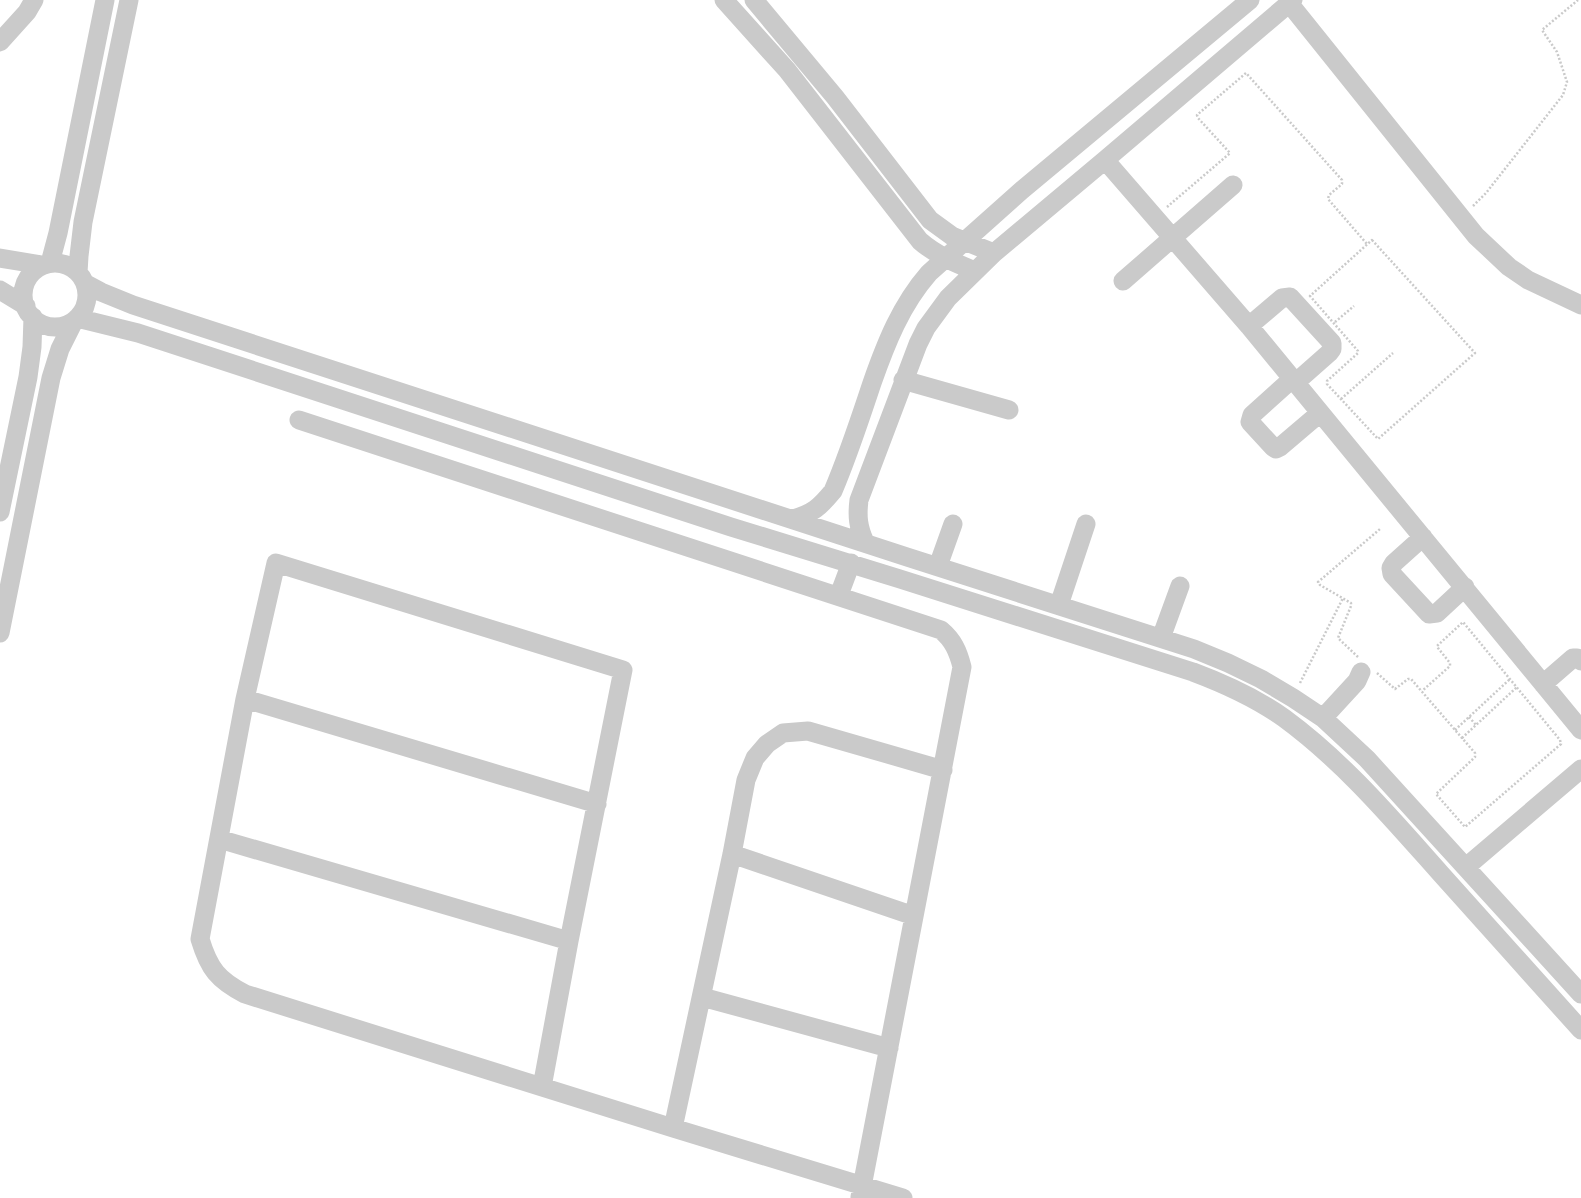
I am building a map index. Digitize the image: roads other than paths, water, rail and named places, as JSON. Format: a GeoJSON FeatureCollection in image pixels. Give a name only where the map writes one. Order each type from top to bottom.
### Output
{"type":"FeatureCollection","features":[{"type":"Feature","properties":{"kind":"street"},"geometry":{"type":"LineString","coordinates":[[0,42],[27,12],[34,0]]}},
{"type":"Feature","properties":{"kind":"street"},"geometry":{"type":"LineString","coordinates":[[0,512],[29,369],[32,347],[29,312],[24,297],[24,287],[34,270],[46,264],[58,233],[105,0]]}},
{"type":"Feature","properties":{"kind":"street"},"geometry":{"type":"LineString","coordinates":[[0,633],[51,378],[60,348],[76,319],[83,311],[86,302],[87,293],[82,278],[79,256],[84,222],[129,0]]}},
{"type":"Feature","properties":{"kind":"street"},"geometry":{"type":"LineString","coordinates":[[724,0],[787,70],[920,240],[928,248],[945,258],[975,271]]}},
{"type":"Feature","properties":{"kind":"street"},"geometry":{"type":"LineString","coordinates":[[754,0],[835,97],[930,220],[946,232],[964,241],[994,252]]}},
{"type":"Feature","properties":{"kind":"street"},"geometry":{"type":"LineString","coordinates":[[793,519],[809,514],[822,504],[833,492],[882,355],[899,316],[918,284],[945,258],[1028,185],[1250,0]]}},
{"type":"Feature","properties":{"kind":"street"},"geometry":{"type":"LineString","coordinates":[[865,542],[859,530],[857,515],[858,500],[918,344],[933,318],[948,298],[994,252],[1291,2],[1476,236],[1509,267],[1528,280],[1581,305]]}},
{"type":"Feature","properties":{"kind":"street"},"geometry":{"type":"LineString","coordinates":[[1105,160],[1249,326],[1581,730]]}},
{"type":"Feature","properties":{"kind":"street"},"geometry":{"type":"LineString","coordinates":[[1123,281],[1233,185]]}},
{"type":"Feature","properties":{"kind":"street"},"geometry":{"type":"LineString","coordinates":[[0,258],[46,264],[60,263],[70,266],[82,278],[111,297],[133,305],[865,542],[907,557],[1161,638],[1194,649],[1228,663],[1261,679],[1323,718],[1367,759],[1581,994]]}},
{"type":"Feature","properties":{"kind":"street"},"geometry":{"type":"LineString","coordinates":[[0,290],[40,322],[48,326],[66,325],[76,319],[138,333],[731,527],[850,563],[1192,672],[1224,684],[1255,700],[1284,718],[1311,739],[1351,776],[1393,820],[1581,1030]]}},
{"type":"Feature","properties":{"kind":"street"},"geometry":{"type":"LineString","coordinates":[[1249,326],[1282,298],[1290,296],[1332,343],[1332,348],[1329,353],[1252,415],[1250,422],[1276,449],[1320,413]]}},
{"type":"Feature","properties":{"kind":"street"},"geometry":{"type":"LineString","coordinates":[[903,380],[1009,410]]}},
{"type":"Feature","properties":{"kind":"street"},"geometry":{"type":"LineString","coordinates":[[299,420],[839,595],[941,630],[949,636],[955,645],[962,667],[862,1192]]}},
{"type":"Feature","properties":{"kind":"street"},"geometry":{"type":"LineString","coordinates":[[731,527],[739,502]]}},
{"type":"Feature","properties":{"kind":"street"},"geometry":{"type":"LineString","coordinates":[[938,566],[953,524]]}},
{"type":"Feature","properties":{"kind":"street"},"geometry":{"type":"LineString","coordinates":[[1059,605],[1086,524]]}},
{"type":"Feature","properties":{"kind":"street"},"geometry":{"type":"LineString","coordinates":[[1423,537],[1394,564],[1391,568],[1392,574],[1429,614],[1437,612],[1465,587]]}},
{"type":"Feature","properties":{"kind":"street"},"geometry":{"type":"LineString","coordinates":[[900,579],[907,557]]}},
{"type":"Feature","properties":{"kind":"street"},"geometry":{"type":"LineString","coordinates":[[542,1087],[569,941],[623,670],[276,563],[245,699],[200,939],[205,957],[215,973],[229,985],[245,994],[542,1087],[673,1128],[862,1192],[903,1198]]}},
{"type":"Feature","properties":{"kind":"street"},"geometry":{"type":"LineString","coordinates":[[839,595],[850,563]]}},
{"type":"Feature","properties":{"kind":"street"},"geometry":{"type":"LineString","coordinates":[[1161,638],[1180,586]]}},
{"type":"Feature","properties":{"kind":"street"},"geometry":{"type":"LineString","coordinates":[[1543,684],[1573,658],[1577,658],[1581,661]]}},
{"type":"Feature","properties":{"kind":"street"},"geometry":{"type":"LineString","coordinates":[[1323,718],[1357,681],[1366,668]]}},
{"type":"Feature","properties":{"kind":"street"},"geometry":{"type":"LineString","coordinates":[[245,699],[597,804]]}},
{"type":"Feature","properties":{"kind":"street"},"geometry":{"type":"LineString","coordinates":[[673,1128],[732,854],[746,780],[755,758],[766,744],[783,733],[808,731],[943,770]]}},
{"type":"Feature","properties":{"kind":"street"},"geometry":{"type":"LineString","coordinates":[[1466,867],[1581,769]]}},
{"type":"Feature","properties":{"kind":"street"},"geometry":{"type":"LineString","coordinates":[[1393,820],[1410,806]]}},
{"type":"Feature","properties":{"kind":"street"},"geometry":{"type":"LineString","coordinates":[[219,839],[569,941]]}},
{"type":"Feature","properties":{"kind":"street"},"geometry":{"type":"LineString","coordinates":[[732,854],[914,916]]}},
{"type":"Feature","properties":{"kind":"street"},"geometry":{"type":"LineString","coordinates":[[1515,956],[1533,941]]}},
{"type":"Feature","properties":{"kind":"street"},"geometry":{"type":"LineString","coordinates":[[702,997],[889,1048]]}}]}
